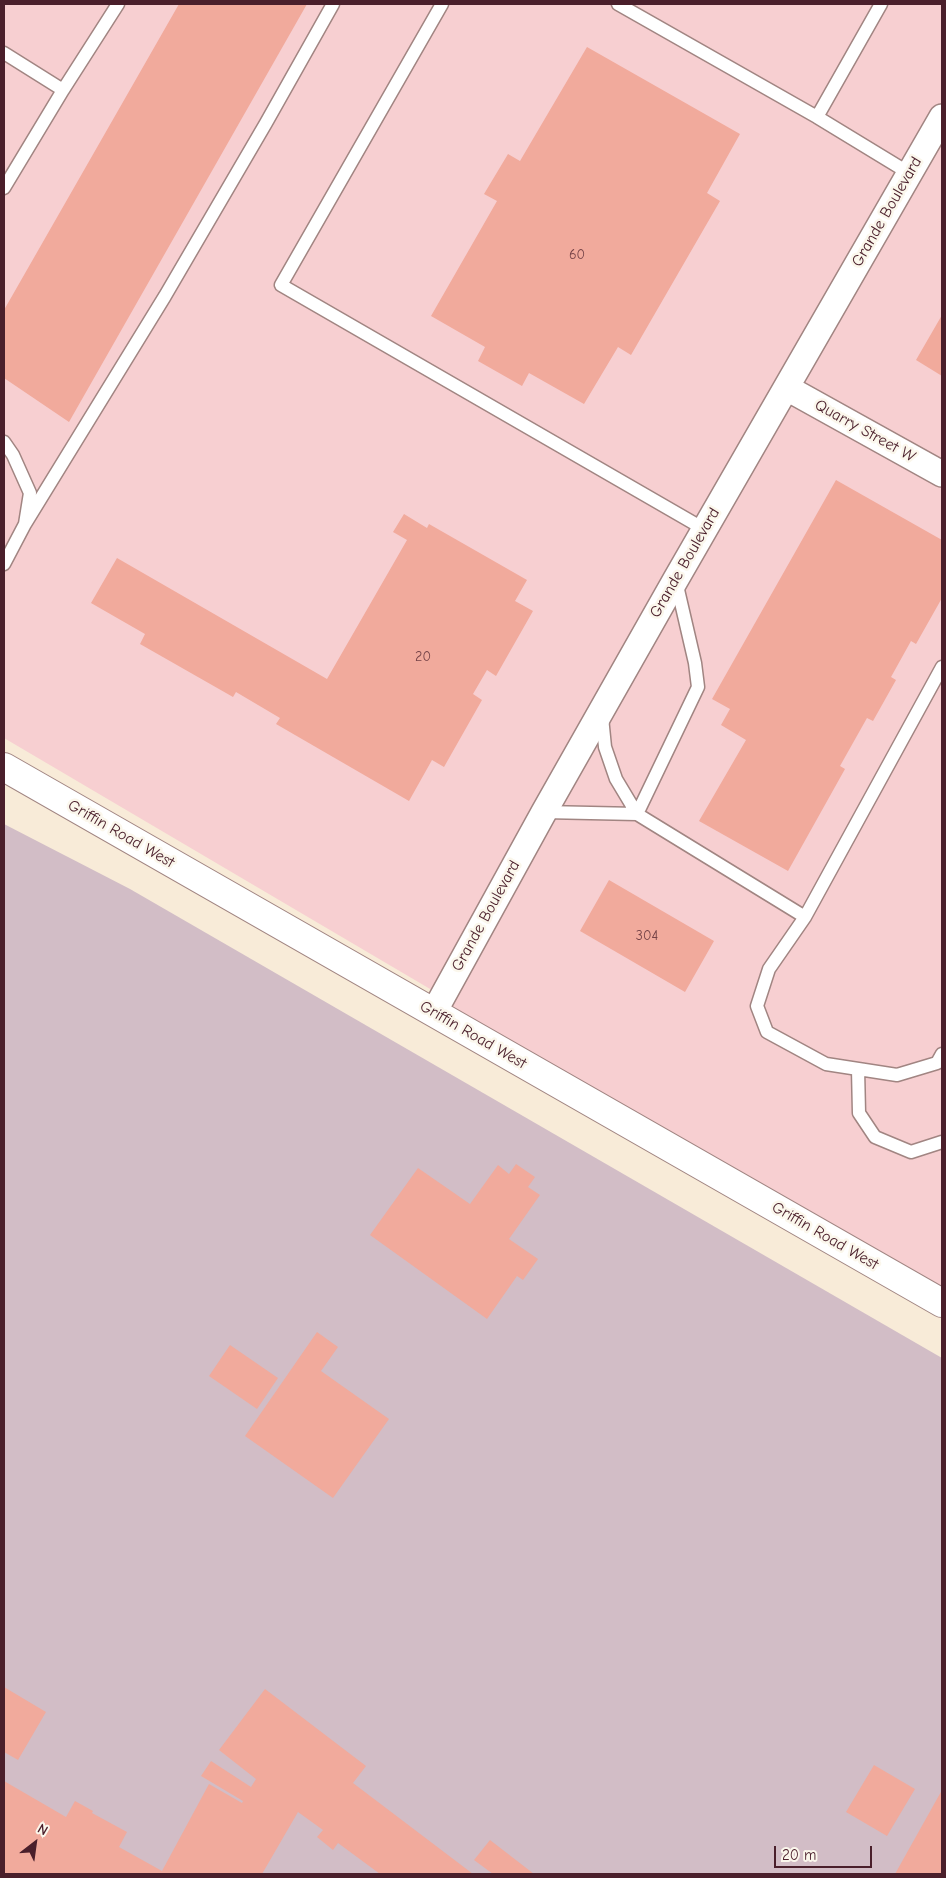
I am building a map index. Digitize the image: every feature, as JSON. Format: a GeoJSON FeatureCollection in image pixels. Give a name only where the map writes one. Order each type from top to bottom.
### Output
{"type":"FeatureCollection","features":[{"type":"Feature","properties":{"kind":"main road","name":"Griffin Road West"},"geometry":{"type":"LineString","coordinates":[[4,767],[940,1300]]}},
{"type":"Feature","properties":{"kind":"street","name":"Grande Boulevard"},"geometry":{"type":"LineString","coordinates":[[434,1012],[544,812],[704,529],[942,117]]}},
{"type":"Feature","properties":{"kind":"street","name":"Quarry Street W"},"geometry":{"type":"LineString","coordinates":[[787,388],[942,474]]}},
{"type":"Feature","properties":{"kind":"lane"},"geometry":{"type":"LineString","coordinates":[[4,188],[62,90],[118,4]]}},
{"type":"Feature","properties":{"kind":"lane"},"geometry":{"type":"LineString","coordinates":[[4,564],[25,524],[165,296],[333,4]]}},
{"type":"Feature","properties":{"kind":"lane"},"geometry":{"type":"LineString","coordinates":[[442,4],[281,285],[704,529]]}},
{"type":"Feature","properties":{"kind":"lane"},"geometry":{"type":"LineString","coordinates":[[618,4],[817,117],[910,173]]}},
{"type":"Feature","properties":{"kind":"lane"},"geometry":{"type":"LineString","coordinates":[[817,117],[881,4]]}},
{"type":"Feature","properties":{"kind":"lane"},"geometry":{"type":"LineString","coordinates":[[4,53],[62,90]]}},
{"type":"Feature","properties":{"kind":"lane"},"geometry":{"type":"LineString","coordinates":[[4,442],[13,455],[30,493],[25,524]]}},
{"type":"Feature","properties":{"kind":"lane"},"geometry":{"type":"LineString","coordinates":[[637,814],[698,687],[695,663],[676,579]]}},
{"type":"Feature","properties":{"kind":"lane"},"geometry":{"type":"LineString","coordinates":[[942,667],[805,918],[769,969],[757,1006],[767,1032],[826,1064],[897,1075],[937,1063],[942,1054]]}},
{"type":"Feature","properties":{"kind":"lane"},"geometry":{"type":"LineString","coordinates":[[601,711],[607,754],[616,779],[637,814],[805,918]]}},
{"type":"Feature","properties":{"kind":"lane"},"geometry":{"type":"LineString","coordinates":[[544,812],[637,814]]}},
{"type":"Feature","properties":{"kind":"lane"},"geometry":{"type":"LineString","coordinates":[[858,1069],[859,1113],[875,1137],[911,1152],[942,1142]]}},
{"type":"Feature","properties":{"kind":"shaded area"},"geometry":{"type":"Polygon","coordinates":[[[4,4],[942,4],[942,1303],[434,1012],[442,996],[4,738],[4,4]]]}},
{"type":"Feature","properties":{"kind":"shaded area"},"geometry":{"type":"Polygon","coordinates":[[[4,824],[130,889],[942,1358],[942,1874],[4,1874],[4,824]]]}},
{"type":"Feature","properties":{"kind":"building"},"geometry":{"type":"Polygon","coordinates":[[[179,4],[307,4],[69,422],[4,378],[4,310],[179,4]]]}},
{"type":"Feature","properties":{"kind":"building"},"geometry":{"type":"Polygon","coordinates":[[[587,47],[740,134],[707,193],[720,201],[631,355],[618,347],[584,404],[529,373],[522,386],[478,361],[485,347],[431,316],[497,201],[484,194],[508,154],[520,161],[587,47]]]}},
{"type":"Feature","properties":{"kind":"building"},"geometry":{"type":"Polygon","coordinates":[[[942,315],[942,376],[916,360],[942,315]]]}},
{"type":"Feature","properties":{"kind":"building"},"geometry":{"type":"Polygon","coordinates":[[[836,480],[942,540],[942,598],[916,644],[911,641],[891,677],[896,680],[873,721],[867,718],[840,766],[845,769],[788,871],[699,821],[746,740],[721,725],[730,709],[712,699],[836,480]]]}},
{"type":"Feature","properties":{"kind":"building"},"geometry":{"type":"Polygon","coordinates":[[[404,514],[427,528],[429,524],[527,580],[515,601],[533,611],[496,676],[487,670],[473,694],[482,700],[444,767],[432,760],[409,801],[276,724],[280,718],[236,692],[233,697],[140,644],[145,634],[91,603],[117,558],[327,679],[407,540],[393,532],[404,514]]]}},
{"type":"Feature","properties":{"kind":"building"},"geometry":{"type":"Polygon","coordinates":[[[609,880],[714,941],[685,992],[580,931],[609,880]]]}},
{"type":"Feature","properties":{"kind":"building"},"geometry":{"type":"Polygon","coordinates":[[[516,1164],[535,1177],[528,1187],[540,1195],[509,1239],[538,1259],[523,1280],[517,1276],[487,1319],[370,1235],[418,1168],[470,1204],[498,1165],[509,1174],[516,1164]]]}},
{"type":"Feature","properties":{"kind":"building"},"geometry":{"type":"Polygon","coordinates":[[[317,1332],[338,1347],[321,1371],[389,1419],[333,1498],[245,1436],[317,1332]]]}},
{"type":"Feature","properties":{"kind":"building"},"geometry":{"type":"Polygon","coordinates":[[[230,1345],[278,1378],[257,1409],[209,1376],[230,1345]]]}},
{"type":"Feature","properties":{"kind":"building"},"geometry":{"type":"Polygon","coordinates":[[[4,1687],[46,1712],[18,1760],[4,1752],[4,1687]]]}},
{"type":"Feature","properties":{"kind":"building"},"geometry":{"type":"Polygon","coordinates":[[[265,1689],[366,1766],[353,1783],[473,1874],[380,1874],[338,1843],[333,1850],[317,1837],[323,1830],[298,1812],[262,1874],[4,1874],[4,1781],[66,1817],[75,1801],[93,1811],[92,1813],[127,1832],[119,1847],[162,1871],[209,1784],[242,1803],[243,1801],[201,1776],[211,1761],[251,1787],[256,1779],[219,1750],[265,1689]]]}},
{"type":"Feature","properties":{"kind":"building"},"geometry":{"type":"Polygon","coordinates":[[[874,1765],[915,1789],[887,1836],[846,1812],[874,1765]]]}},
{"type":"Feature","properties":{"kind":"building"},"geometry":{"type":"Polygon","coordinates":[[[942,1790],[942,1874],[895,1874],[942,1790]]]}},
{"type":"Feature","properties":{"kind":"building"},"geometry":{"type":"Polygon","coordinates":[[[490,1840],[534,1874],[493,1874],[474,1860],[490,1840]]]}}]}
